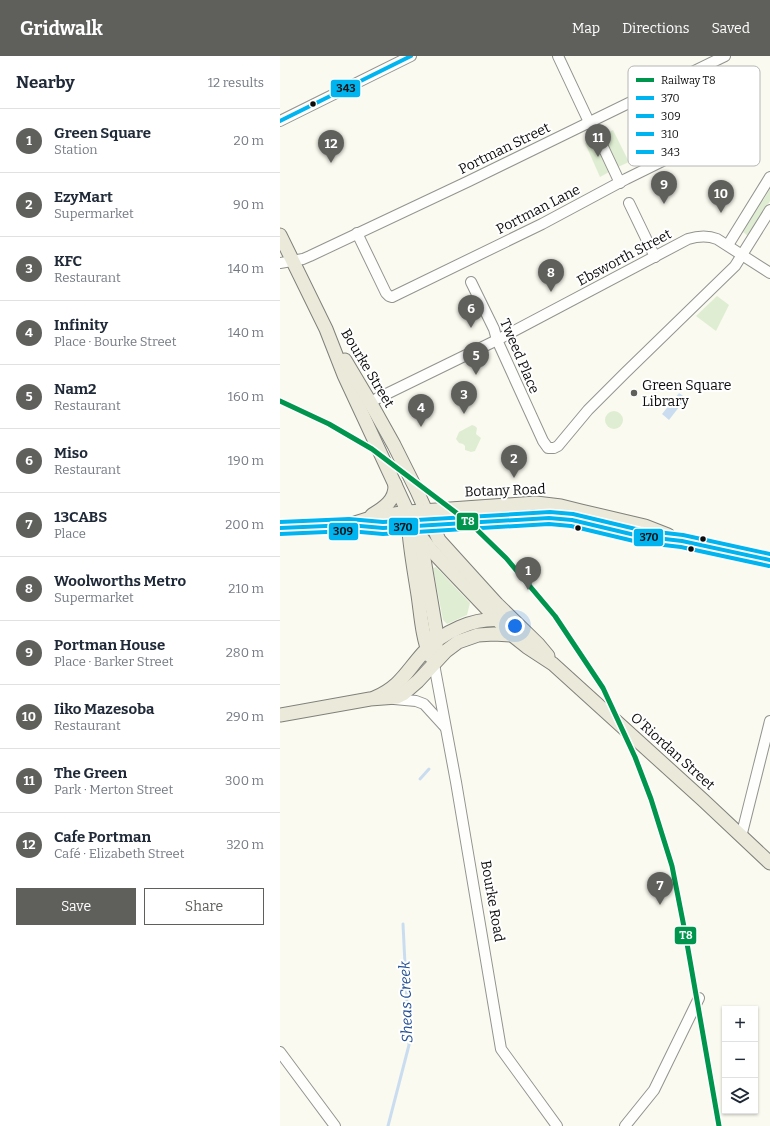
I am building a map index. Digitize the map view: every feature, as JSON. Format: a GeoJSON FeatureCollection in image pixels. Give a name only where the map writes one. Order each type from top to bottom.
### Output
{"type":"FeatureCollection","features":[{"type":"Feature","properties":{"kind":"main road","name":"Bourke Street"},"geometry":{"type":"LineString","coordinates":[[280,235],[326,329],[347,380],[408,512]]}},
{"type":"Feature","properties":{"kind":"main road","name":"Bourke Street"},"geometry":{"type":"LineString","coordinates":[[326,329],[370,402],[404,464],[425,510]]}},
{"type":"Feature","properties":{"kind":"main road"},"geometry":{"type":"LineString","coordinates":[[349,525],[386,506],[394,495],[395,484]]}},
{"type":"Feature","properties":{"kind":"main road","name":"Botany Road"},"geometry":{"type":"LineString","coordinates":[[349,525],[374,517],[425,510],[522,503],[551,504],[645,526],[682,541]]}},
{"type":"Feature","properties":{"kind":"main road","name":"O'Riordan Street"},"geometry":{"type":"LineString","coordinates":[[425,510],[420,528],[439,559],[496,620],[509,620],[527,647],[554,664],[770,863]]}},
{"type":"Feature","properties":{"kind":"main road","name":"Bourke Road"},"geometry":{"type":"LineString","coordinates":[[408,512],[420,528],[410,550],[432,645],[434,664]]}},
{"type":"Feature","properties":{"kind":"main road","name":"Botany Road"},"geometry":{"type":"LineString","coordinates":[[280,528],[349,525],[375,528],[420,528],[549,518],[572,520],[639,536],[682,541],[770,560]]}},
{"type":"Feature","properties":{"kind":"main road","name":"O'Riordan Street"},"geometry":{"type":"LineString","coordinates":[[420,528],[437,538],[515,630]]}},
{"type":"Feature","properties":{"kind":"main road"},"geometry":{"type":"LineString","coordinates":[[370,699],[382,694],[396,684],[432,645],[448,633],[476,622],[496,620]]}},
{"type":"Feature","properties":{"kind":"main road"},"geometry":{"type":"LineString","coordinates":[[280,715],[370,699],[397,697],[403,694],[420,679],[450,648],[467,638],[482,634],[515,630]]}},
{"type":"Feature","properties":{"kind":"street"},"geometry":{"type":"LineString","coordinates":[[280,121],[411,56]]}},
{"type":"Feature","properties":{"kind":"street"},"geometry":{"type":"LineString","coordinates":[[558,56],[620,183]]}},
{"type":"Feature","properties":{"kind":"street","name":"Portman Street"},"geometry":{"type":"LineString","coordinates":[[704,66],[725,56]]}},
{"type":"Feature","properties":{"kind":"street","name":"Portman Street"},"geometry":{"type":"LineString","coordinates":[[280,264],[307,258],[628,103]]}},
{"type":"Feature","properties":{"kind":"street","name":"Portman Lane"},"geometry":{"type":"LineString","coordinates":[[357,233],[386,293],[392,297],[542,224],[654,166]]}},
{"type":"Feature","properties":{"kind":"street"},"geometry":{"type":"LineString","coordinates":[[728,245],[770,177]]}},
{"type":"Feature","properties":{"kind":"street"},"geometry":{"type":"LineString","coordinates":[[629,203],[655,258]]}},
{"type":"Feature","properties":{"kind":"street"},"geometry":{"type":"LineString","coordinates":[[742,254],[770,210]]}},
{"type":"Feature","properties":{"kind":"street","name":"Ebsworth Street"},"geometry":{"type":"LineString","coordinates":[[370,402],[496,340],[655,258],[688,239],[702,236],[712,236],[770,273]]}},
{"type":"Feature","properties":{"kind":"street","name":"Tweed Place"},"geometry":{"type":"LineString","coordinates":[[471,282],[494,329],[496,340],[543,442],[548,448],[554,448],[558,446],[598,400],[734,266],[742,254]]}},
{"type":"Feature","properties":{"kind":"street","name":"Bourke Road"},"geometry":{"type":"LineString","coordinates":[[434,664],[456,782],[501,1049],[557,1126]]}},
{"type":"Feature","properties":{"kind":"street"},"geometry":{"type":"LineString","coordinates":[[389,698],[416,701],[424,704],[446,728]]}},
{"type":"Feature","properties":{"kind":"street"},"geometry":{"type":"LineString","coordinates":[[741,837],[770,721]]}},
{"type":"Feature","properties":{"kind":"street"},"geometry":{"type":"LineString","coordinates":[[625,1126],[654,1090],[699,998]]}},
{"type":"Feature","properties":{"kind":"street"},"geometry":{"type":"LineString","coordinates":[[280,1052],[335,1126]]}},
{"type":"Feature","properties":{"kind":"green space"},"geometry":{"type":"Polygon","coordinates":[[[613,130],[628,162],[618,167],[603,135],[613,130]]]}},
{"type":"Feature","properties":{"kind":"green space"},"geometry":{"type":"Polygon","coordinates":[[[595,138],[611,171],[600,177],[585,143],[595,138]]]}},
{"type":"Feature","properties":{"kind":"green space"},"geometry":{"type":"Polygon","coordinates":[[[770,189],[770,201],[748,236],[743,232],[770,189]]]}},
{"type":"Feature","properties":{"kind":"green space"},"geometry":{"type":"Polygon","coordinates":[[[717,296],[729,305],[716,331],[696,316],[717,296]]]}},
{"type":"Feature","properties":{"kind":"green space"},"geometry":{"type":"Polygon","coordinates":[[[614,411],[620,414],[623,420],[620,426],[614,429],[608,426],[605,420],[608,414],[614,411]]]}},
{"type":"Feature","properties":{"kind":"green space"},"geometry":{"type":"Polygon","coordinates":[[[472,425],[477,428],[476,434],[481,438],[475,451],[471,452],[465,450],[465,446],[459,443],[456,439],[459,432],[472,425]]]}},
{"type":"Feature","properties":{"kind":"green space"},"geometry":{"type":"Polygon","coordinates":[[[436,567],[470,603],[467,615],[447,624],[443,620],[433,568],[436,567]]]}},
{"type":"Feature","properties":{"kind":"water"},"geometry":{"type":"Polygon","coordinates":[[[679,393],[686,398],[669,420],[662,414],[679,393]]]}},
{"type":"Feature","properties":{"kind":"waterway","name":"Sheas Creek"},"geometry":{"type":"LineString","coordinates":[[420,779],[429,769]]}},
{"type":"Feature","properties":{"kind":"waterway","name":"Sheas Creek"},"geometry":{"type":"LineString","coordinates":[[388,1126],[409,1045],[403,924]]}},
{"type":"Feature","properties":{"kind":"rail line","name":"T8"},"geometry":{"type":"LineString","coordinates":[[280,401],[329,424],[372,449],[471,524],[506,558],[555,616],[603,688],[635,757],[651,799],[672,866],[719,1126]]}},
{"type":"Feature","properties":{"kind":"transit line","name":"343"},"geometry":{"type":"LineString","coordinates":[[280,121],[411,56]]}},
{"type":"Feature","properties":{"kind":"transit line","name":"310"},"geometry":{"type":"LineString","coordinates":[[280,522],[349,519],[383,522],[550,512],[573,514],[640,530],[683,535],[770,554]]}},
{"type":"Feature","properties":{"kind":"transit line","name":"370"},"geometry":{"type":"LineString","coordinates":[[280,528],[349,525],[383,528],[549,518],[572,520],[639,536],[682,541],[770,560]]}},
{"type":"Feature","properties":{"kind":"transit line","name":"309"},"geometry":{"type":"LineString","coordinates":[[280,534],[349,531],[383,534],[549,524],[571,526],[638,542],[681,547],[769,566]]}},
{"type":"Feature","properties":{"kind":"place","name":"The Green"},"geometry":{"type":"Point","coordinates":[598,157]}},
{"type":"Feature","properties":{"kind":"place","name":"Cafe Portman"},"geometry":{"type":"Point","coordinates":[331,163]}},
{"type":"Feature","properties":{"kind":"place","name":"Portman House"},"geometry":{"type":"Point","coordinates":[664,204]}},
{"type":"Feature","properties":{"kind":"place","name":"Iiko Mazesoba"},"geometry":{"type":"Point","coordinates":[721,213]}},
{"type":"Feature","properties":{"kind":"place","name":"Woolworths Metro"},"geometry":{"type":"Point","coordinates":[551,292]}},
{"type":"Feature","properties":{"kind":"place","name":"Miso"},"geometry":{"type":"Point","coordinates":[471,328]}},
{"type":"Feature","properties":{"kind":"place","name":"Nam2"},"geometry":{"type":"Point","coordinates":[476,375]}},
{"type":"Feature","properties":{"kind":"place","name":"Green Square Library"},"geometry":{"type":"Point","coordinates":[634,393]}},
{"type":"Feature","properties":{"kind":"place","name":"KFC"},"geometry":{"type":"Point","coordinates":[464,414]}},
{"type":"Feature","properties":{"kind":"place","name":"Infinity"},"geometry":{"type":"Point","coordinates":[421,427]}},
{"type":"Feature","properties":{"kind":"place","name":"EzyMart"},"geometry":{"type":"Point","coordinates":[514,478]}},
{"type":"Feature","properties":{"kind":"place","name":"Green Square"},"geometry":{"type":"Point","coordinates":[528,590]}},
{"type":"Feature","properties":{"kind":"place","name":"13CABS"},"geometry":{"type":"Point","coordinates":[660,905]}}]}
